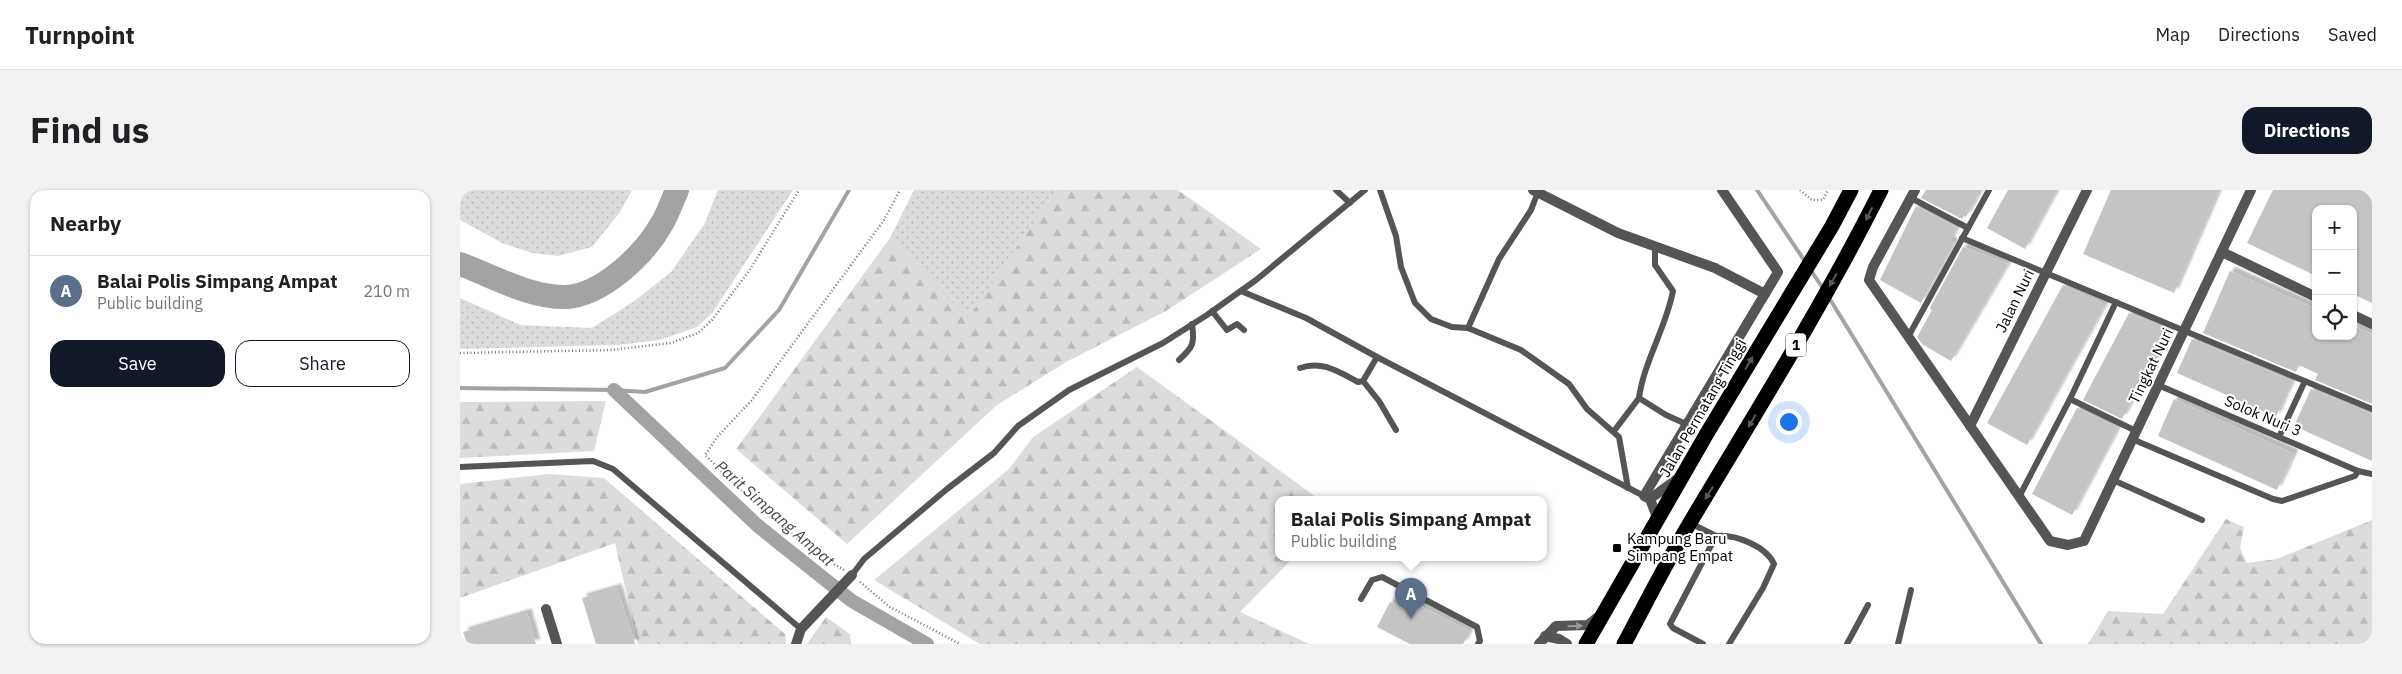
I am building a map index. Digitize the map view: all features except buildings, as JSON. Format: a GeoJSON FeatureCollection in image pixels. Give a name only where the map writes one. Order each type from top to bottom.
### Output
{"type":"FeatureCollection","features":[{"type":"Feature","properties":{"kind":"highway","name":"Jalan Permatang Tinggi"},"geometry":{"type":"LineString","coordinates":[[1586,644],[1706,435],[1832,226],[1851,190]]}},
{"type":"Feature","properties":{"kind":"highway","name":"1"},"geometry":{"type":"LineString","coordinates":[[1624,644],[1690,523],[1734,452],[1857,238],[1881,190]]}},
{"type":"Feature","properties":{"kind":"highway"},"geometry":{"type":"LineString","coordinates":[[1635,644],[1654,589]]}},
{"type":"Feature","properties":{"kind":"street"},"geometry":{"type":"LineString","coordinates":[[1647,498],[1686,424],[1778,272],[1722,190]]}},
{"type":"Feature","properties":{"kind":"street","name":"Jalan Nuri"},"geometry":{"type":"LineString","coordinates":[[1970,426],[2087,190]]}},
{"type":"Feature","properties":{"kind":"street","name":"Tingkat Nuri"},"geometry":{"type":"LineString","coordinates":[[2019,497],[2050,542],[2068,545],[2084,541],[2252,190]]}},
{"type":"Feature","properties":{"kind":"street"},"geometry":{"type":"LineString","coordinates":[[1535,191],[1618,233],[1715,268],[1764,294]]}},
{"type":"Feature","properties":{"kind":"street"},"geometry":{"type":"LineString","coordinates":[[1913,194],[1873,267],[1869,280],[2019,497]]}},
{"type":"Feature","properties":{"kind":"street"},"geometry":{"type":"LineString","coordinates":[[2222,252],[2312,295]]}},
{"type":"Feature","properties":{"kind":"street"},"geometry":{"type":"LineString","coordinates":[[2357,317],[2372,324]]}},
{"type":"Feature","properties":{"kind":"street"},"geometry":{"type":"LineString","coordinates":[[1647,498],[1684,474]]}},
{"type":"Feature","properties":{"kind":"street"},"geometry":{"type":"LineString","coordinates":[[1647,498],[1658,520]]}},
{"type":"Feature","properties":{"kind":"street"},"geometry":{"type":"LineString","coordinates":[[796,644],[801,629],[850,577]]}},
{"type":"Feature","properties":{"kind":"street"},"geometry":{"type":"LineString","coordinates":[[546,608],[557,644]]}},
{"type":"Feature","properties":{"kind":"street"},"geometry":{"type":"LineString","coordinates":[[1542,640],[1556,626],[1588,625],[1605,612]]}},
{"type":"Feature","properties":{"kind":"street"},"geometry":{"type":"LineString","coordinates":[[1542,640],[1559,639],[1567,644]]}},
{"type":"Feature","properties":{"kind":"lane"},"geometry":{"type":"LineString","coordinates":[[1336,190],[1350,203]]}},
{"type":"Feature","properties":{"kind":"lane"},"geometry":{"type":"LineString","coordinates":[[850,577],[864,559],[947,489],[994,453],[1018,426],[1069,390],[1163,343],[1242,291],[1365,190]]}},
{"type":"Feature","properties":{"kind":"lane"},"geometry":{"type":"LineString","coordinates":[[1380,190],[1394,228],[1401,267],[1415,303],[1431,318],[1452,327],[1468,328],[1521,350],[1569,384],[1587,409],[1619,437],[1628,488]]}},
{"type":"Feature","properties":{"kind":"lane"},"geometry":{"type":"LineString","coordinates":[[1908,337],[1989,190]]}},
{"type":"Feature","properties":{"kind":"lane"},"geometry":{"type":"LineString","coordinates":[[1468,328],[1500,259],[1532,210],[1535,191]]}},
{"type":"Feature","properties":{"kind":"lane"},"geometry":{"type":"LineString","coordinates":[[1913,194],[1968,228]]}},
{"type":"Feature","properties":{"kind":"lane"},"geometry":{"type":"LineString","coordinates":[[1962,238],[2372,409]]}},
{"type":"Feature","properties":{"kind":"lane"},"geometry":{"type":"LineString","coordinates":[[1614,432],[1639,398],[1642,378],[1670,307],[1673,291],[1655,265],[1655,246]]}},
{"type":"Feature","properties":{"kind":"lane"},"geometry":{"type":"LineString","coordinates":[[1242,291],[1306,318],[1377,358],[1647,498]]}},
{"type":"Feature","properties":{"kind":"lane"},"geometry":{"type":"LineString","coordinates":[[2019,497],[2070,399],[2116,302]]}},
{"type":"Feature","properties":{"kind":"lane"},"geometry":{"type":"LineString","coordinates":[[1212,311],[1226,330],[1237,324],[1244,330]]}},
{"type":"Feature","properties":{"kind":"lane"},"geometry":{"type":"LineString","coordinates":[[1179,360],[1189,350],[1194,340],[1192,324]]}},
{"type":"Feature","properties":{"kind":"lane"},"geometry":{"type":"LineString","coordinates":[[1363,381],[1377,358]]}},
{"type":"Feature","properties":{"kind":"lane"},"geometry":{"type":"LineString","coordinates":[[1300,368],[1311,364],[1331,367],[1358,382],[1363,381]]}},
{"type":"Feature","properties":{"kind":"lane"},"geometry":{"type":"LineString","coordinates":[[1363,381],[1379,401],[1396,430]]}},
{"type":"Feature","properties":{"kind":"lane"},"geometry":{"type":"LineString","coordinates":[[2279,437],[2305,381]]}},
{"type":"Feature","properties":{"kind":"lane","name":"Solok Nuri 3"},"geometry":{"type":"LineString","coordinates":[[2158,385],[2358,471],[2372,474]]}},
{"type":"Feature","properties":{"kind":"lane"},"geometry":{"type":"LineString","coordinates":[[1639,398],[1666,415],[1686,424]]}},
{"type":"Feature","properties":{"kind":"lane"},"geometry":{"type":"LineString","coordinates":[[2070,399],[2134,435],[2273,499],[2282,501],[2355,476],[2358,471]]}},
{"type":"Feature","properties":{"kind":"lane"},"geometry":{"type":"LineString","coordinates":[[460,467],[593,461],[613,469],[801,629]]}},
{"type":"Feature","properties":{"kind":"lane"},"geometry":{"type":"LineString","coordinates":[[2113,480],[2202,520]]}},
{"type":"Feature","properties":{"kind":"lane"},"geometry":{"type":"LineString","coordinates":[[1690,523],[1716,536],[1728,535],[1752,544],[1770,555],[1774,564],[1763,588],[1728,644]]}},
{"type":"Feature","properties":{"kind":"lane"},"geometry":{"type":"LineString","coordinates":[[1703,644],[1673,628],[1670,624],[1716,536]]}},
{"type":"Feature","properties":{"kind":"lane"},"geometry":{"type":"LineString","coordinates":[[1362,599],[1372,580],[1382,576],[1477,628],[1480,641],[1478,644]]}},
{"type":"Feature","properties":{"kind":"lane"},"geometry":{"type":"LineString","coordinates":[[1898,644],[1911,590]]}},
{"type":"Feature","properties":{"kind":"lane"},"geometry":{"type":"LineString","coordinates":[[1847,644],[1868,605]]}},
{"type":"Feature","properties":{"kind":"path"},"geometry":{"type":"LineString","coordinates":[[460,353],[611,350],[671,343],[698,333],[712,320],[749,271],[799,190]]}},
{"type":"Feature","properties":{"kind":"path"},"geometry":{"type":"LineString","coordinates":[[900,190],[884,220],[751,401],[718,436],[706,455],[745,495],[786,531],[890,607],[960,644]]}},
{"type":"Feature","properties":{"kind":"path"},"geometry":{"type":"LineString","coordinates":[[1800,190],[1812,200],[1823,200],[1828,190]]}},
{"type":"Feature","properties":{"kind":"green space"},"geometry":{"type":"Polygon","coordinates":[[[460,190],[632,190],[620,212],[592,247],[558,256],[533,253],[504,244],[460,220],[460,190]]]}},
{"type":"Feature","properties":{"kind":"green space"},"geometry":{"type":"Polygon","coordinates":[[[718,190],[793,190],[713,312],[697,327],[660,340],[618,345],[460,349],[460,298],[521,325],[592,328],[633,302],[671,272],[705,223],[718,190]]]}},
{"type":"Feature","properties":{"kind":"green space"},"geometry":{"type":"Polygon","coordinates":[[[914,190],[1056,190],[968,319],[890,238],[914,190]]]}},
{"type":"Feature","properties":{"kind":"green space"},"geometry":{"type":"Polygon","coordinates":[[[1056,190],[1178,190],[1261,249],[1166,311],[1066,362],[997,405],[847,544],[736,449],[890,238],[968,318],[1056,190]]]}},
{"type":"Feature","properties":{"kind":"green space"},"geometry":{"type":"Polygon","coordinates":[[[1137,367],[1315,496],[1275,496],[1275,561],[1290,561],[1240,612],[1309,644],[980,644],[874,580],[1009,469],[1033,437],[1137,367]]]}},
{"type":"Feature","properties":{"kind":"green space"},"geometry":{"type":"Polygon","coordinates":[[[606,401],[594,451],[460,458],[460,402],[606,401]]]}},
{"type":"Feature","properties":{"kind":"green space"},"geometry":{"type":"Polygon","coordinates":[[[549,474],[604,478],[785,634],[786,644],[638,644],[615,543],[460,598],[460,484],[549,474]]]}},
{"type":"Feature","properties":{"kind":"green space"},"geometry":{"type":"Polygon","coordinates":[[[2226,519],[2244,527],[2240,548],[2247,563],[2277,559],[2372,520],[2372,644],[2088,644],[2108,611],[2163,614],[2226,519]]]}},
{"type":"Feature","properties":{"kind":"green space"},"geometry":{"type":"Polygon","coordinates":[[[826,617],[850,634],[851,644],[807,644],[826,617]]]}},
{"type":"Feature","properties":{"kind":"waterway"},"geometry":{"type":"LineString","coordinates":[[460,264],[539,294],[566,297],[580,295],[594,289],[621,272],[644,249],[654,237],[663,221],[677,190]]}},
{"type":"Feature","properties":{"kind":"waterway"},"geometry":{"type":"LineString","coordinates":[[460,388],[645,392],[725,368],[779,310],[849,190]]}},
{"type":"Feature","properties":{"kind":"waterway"},"geometry":{"type":"LineString","coordinates":[[1757,190],[1806,263]]}},
{"type":"Feature","properties":{"kind":"waterway"},"geometry":{"type":"LineString","coordinates":[[1810,269],[1824,290]]}},
{"type":"Feature","properties":{"kind":"waterway"},"geometry":{"type":"LineString","coordinates":[[1828,296],[2041,644]]}},
{"type":"Feature","properties":{"kind":"waterway","name":"Parit Simpang Ampat"},"geometry":{"type":"LineString","coordinates":[[614,390],[758,526],[852,601],[927,644]]}},
{"type":"Feature","properties":{"kind":"place","name":"Kampung Baru Simpang Empat"},"geometry":{"type":"Point","coordinates":[1617,548]}},
{"type":"Feature","properties":{"kind":"place","name":"Balai Polis Simpang Ampat"},"geometry":{"type":"Point","coordinates":[1411,619]}}]}
